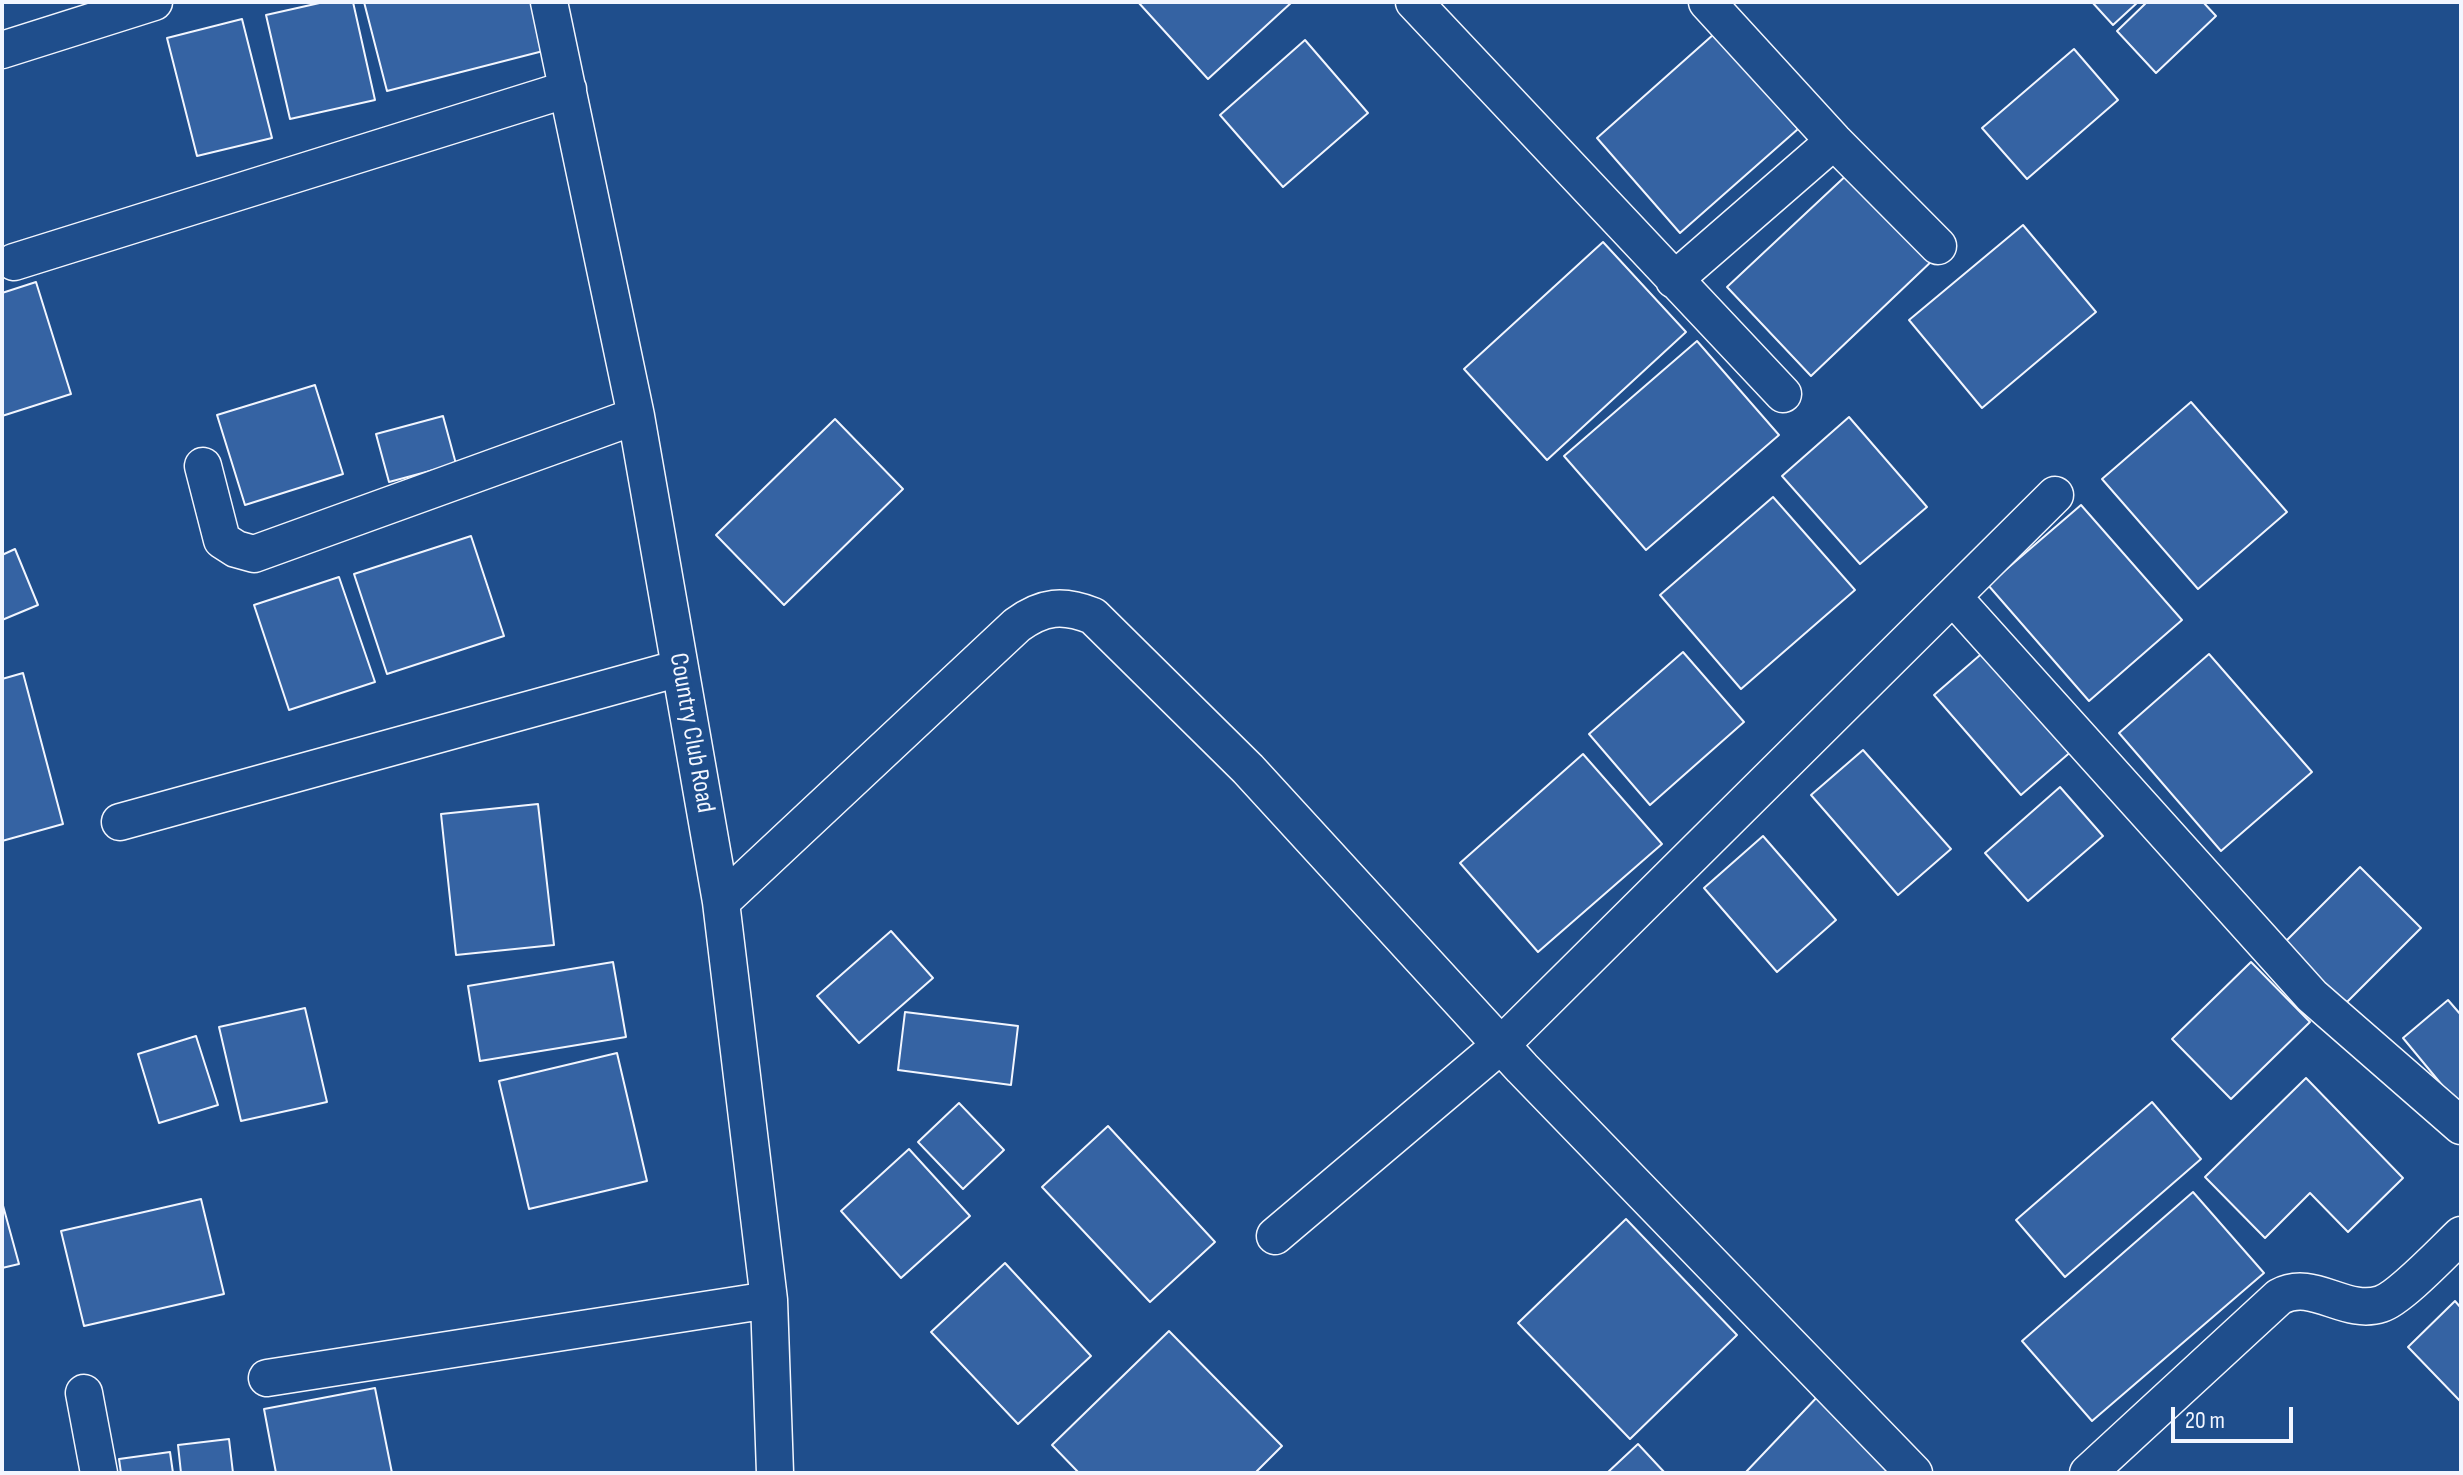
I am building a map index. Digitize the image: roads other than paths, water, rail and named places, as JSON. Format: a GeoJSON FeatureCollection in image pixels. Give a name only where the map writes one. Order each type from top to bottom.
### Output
{"type":"FeatureCollection","features":[{"type":"Feature","properties":{"kind":"street"},"geometry":{"type":"LineString","coordinates":[[2,50],[154,2]]}},
{"type":"Feature","properties":{"kind":"street","name":"Country Club Road"},"geometry":{"type":"LineString","coordinates":[[549,2],[636,416],[721,902],[769,1300],[775,1473]]}},
{"type":"Feature","properties":{"kind":"street"},"geometry":{"type":"LineString","coordinates":[[1414,2],[1783,394]]}},
{"type":"Feature","properties":{"kind":"street"},"geometry":{"type":"LineString","coordinates":[[1707,2],[1834,141],[1938,246]]}},
{"type":"Feature","properties":{"kind":"street"},"geometry":{"type":"LineString","coordinates":[[14,262],[568,89]]}},
{"type":"Feature","properties":{"kind":"street"},"geometry":{"type":"LineString","coordinates":[[1674,280],[1834,141]]}},
{"type":"Feature","properties":{"kind":"street"},"geometry":{"type":"LineString","coordinates":[[203,466],[222,540],[254,554],[636,416]]}},
{"type":"Feature","properties":{"kind":"street"},"geometry":{"type":"LineString","coordinates":[[1275,1236],[1502,1044],[2055,495]]}},
{"type":"Feature","properties":{"kind":"street"},"geometry":{"type":"LineString","coordinates":[[1954,598],[2312,996],[2461,1126]]}},
{"type":"Feature","properties":{"kind":"street"},"geometry":{"type":"LineString","coordinates":[[721,902],[1017,625],[1034,613],[1053,607],[1073,608],[1093,616],[1248,769],[1502,1044],[1914,1473]]}},
{"type":"Feature","properties":{"kind":"street"},"geometry":{"type":"LineString","coordinates":[[120,822],[680,668]]}},
{"type":"Feature","properties":{"kind":"street"},"geometry":{"type":"LineString","coordinates":[[2088,1473],[2279,1297],[2301,1289],[2358,1307],[2380,1305],[2461,1235]]}},
{"type":"Feature","properties":{"kind":"street"},"geometry":{"type":"LineString","coordinates":[[267,1378],[769,1300]]}},
{"type":"Feature","properties":{"kind":"street"},"geometry":{"type":"LineString","coordinates":[[84,1393],[99,1473]]}}]}
